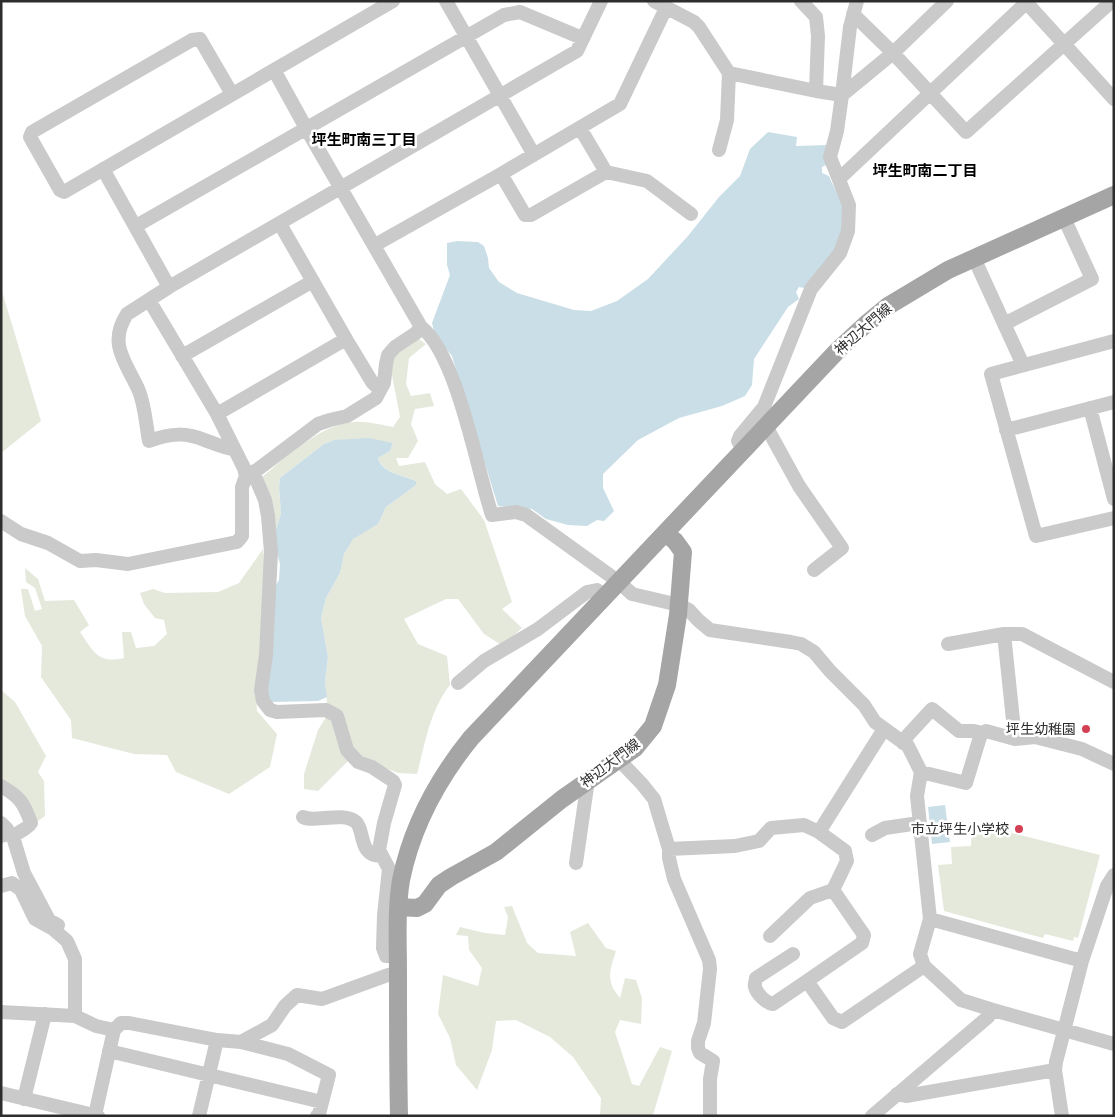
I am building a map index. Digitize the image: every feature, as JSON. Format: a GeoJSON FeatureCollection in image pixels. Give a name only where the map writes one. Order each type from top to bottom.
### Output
{"type":"FeatureCollection","features":[{"type":"Feature","properties":{"kind":"main road","name":"神辺大門線"},"geometry":{"type":"LineString","coordinates":[[399,1116],[397,925],[401,882],[415,830],[435,787],[454,759],[471,738],[839,349],[888,306],[948,270],[1114,195]]}},
{"type":"Feature","properties":{"kind":"main road","name":"神辺大門線"},"geometry":{"type":"LineString","coordinates":[[399,907],[417,908],[424,904],[439,885],[496,852],[588,780],[640,743],[652,726],[668,685],[679,605],[683,552],[676,541],[665,533]]}},
{"type":"Feature","properties":{"kind":"street"},"geometry":{"type":"LineString","coordinates":[[232,94],[200,39],[192,40],[32,132],[30,137],[60,190],[64,192],[393,1]]}},
{"type":"Feature","properties":{"kind":"street"},"geometry":{"type":"LineString","coordinates":[[446,1],[534,154]]}},
{"type":"Feature","properties":{"kind":"street"},"geometry":{"type":"LineString","coordinates":[[233,449],[223,448],[189,434],[163,436],[150,441],[140,392],[126,367],[118,338],[127,314],[169,287],[280,224],[340,187],[577,51],[601,1]]}},
{"type":"Feature","properties":{"kind":"street"},"geometry":{"type":"LineString","coordinates":[[654,1],[699,26],[729,73],[727,120],[719,150]]}},
{"type":"Feature","properties":{"kind":"street"},"geometry":{"type":"LineString","coordinates":[[801,1],[816,17],[818,36],[816,92]]}},
{"type":"Feature","properties":{"kind":"street"},"geometry":{"type":"LineString","coordinates":[[729,73],[816,92],[842,95],[894,53],[947,1]]}},
{"type":"Feature","properties":{"kind":"street"},"geometry":{"type":"LineString","coordinates":[[839,179],[1026,2],[1111,89]]}},
{"type":"Feature","properties":{"kind":"street"},"geometry":{"type":"LineString","coordinates":[[857,5],[857,17],[894,53],[966,132],[1065,44],[1108,2]]}},
{"type":"Feature","properties":{"kind":"street"},"geometry":{"type":"LineString","coordinates":[[744,449],[738,442],[740,436],[764,406],[811,289],[840,253],[848,231],[850,205],[830,157],[837,131],[857,5]]}},
{"type":"Feature","properties":{"kind":"street"},"geometry":{"type":"LineString","coordinates":[[375,245],[502,174],[620,104],[666,8]]}},
{"type":"Feature","properties":{"kind":"street"},"geometry":{"type":"LineString","coordinates":[[136,226],[504,15],[520,12],[582,38]]}},
{"type":"Feature","properties":{"kind":"street"},"geometry":{"type":"LineString","coordinates":[[274,70],[421,327],[435,341],[458,396],[492,515],[516,512],[526,515],[619,582],[632,594],[679,605],[689,610],[710,630],[801,644],[814,652],[864,705],[875,722],[908,746],[921,772],[917,796],[930,919],[920,954],[924,966],[961,1000],[1114,1044]]}},
{"type":"Feature","properties":{"kind":"street"},"geometry":{"type":"LineString","coordinates":[[580,128],[606,172]]}},
{"type":"Feature","properties":{"kind":"street"},"geometry":{"type":"LineString","coordinates":[[103,169],[169,287]]}},
{"type":"Feature","properties":{"kind":"street"},"geometry":{"type":"LineString","coordinates":[[502,174],[526,215],[531,216],[606,172],[646,181],[691,214]]}},
{"type":"Feature","properties":{"kind":"street"},"geometry":{"type":"LineString","coordinates":[[1004,324],[1092,280],[1064,218]]}},
{"type":"Feature","properties":{"kind":"street"},"geometry":{"type":"LineString","coordinates":[[280,224],[372,382],[380,390]]}},
{"type":"Feature","properties":{"kind":"street"},"geometry":{"type":"LineString","coordinates":[[974,258],[1023,366]]}},
{"type":"Feature","properties":{"kind":"street"},"geometry":{"type":"LineString","coordinates":[[182,356],[313,281]]}},
{"type":"Feature","properties":{"kind":"street"},"geometry":{"type":"LineString","coordinates":[[148,300],[217,414],[246,476],[256,479],[265,500],[271,552],[266,655],[261,690],[264,701],[270,710],[277,712],[326,710],[337,716],[347,750],[358,762],[372,767],[394,781],[395,785],[384,823],[379,850],[389,869],[383,948],[386,956],[398,964],[388,975],[322,998],[297,995],[272,1025],[241,1042]]}},
{"type":"Feature","properties":{"kind":"street"},"geometry":{"type":"LineString","coordinates":[[1,521],[21,534],[48,543],[80,561],[96,560],[128,564],[236,542],[242,536],[242,487],[246,476],[257,470],[318,424],[346,416],[376,398],[384,383],[388,355],[395,347],[416,333],[421,327]]}},
{"type":"Feature","properties":{"kind":"street"},"geometry":{"type":"LineString","coordinates":[[217,414],[346,338]]}},
{"type":"Feature","properties":{"kind":"street"},"geometry":{"type":"LineString","coordinates":[[1114,341],[991,374],[1036,536],[1114,518]]}},
{"type":"Feature","properties":{"kind":"street"},"geometry":{"type":"LineString","coordinates":[[1006,430],[1114,402]]}},
{"type":"Feature","properties":{"kind":"street"},"geometry":{"type":"LineString","coordinates":[[1090,408],[1109,464],[1114,499]]}},
{"type":"Feature","properties":{"kind":"street"},"geometry":{"type":"LineString","coordinates":[[766,426],[800,486],[842,548],[814,570]]}},
{"type":"Feature","properties":{"kind":"street"},"geometry":{"type":"LineString","coordinates":[[458,683],[484,661],[538,629],[587,592],[597,590],[604,597]]}},
{"type":"Feature","properties":{"kind":"street"},"geometry":{"type":"LineString","coordinates":[[1004,634],[1015,739]]}},
{"type":"Feature","properties":{"kind":"street"},"geometry":{"type":"LineString","coordinates":[[948,644],[1004,634],[1022,634],[1114,681]]}},
{"type":"Feature","properties":{"kind":"street"},"geometry":{"type":"LineString","coordinates":[[903,743],[932,709],[960,731],[982,733],[986,731],[1015,739],[1035,737],[1082,748],[1114,764]]}},
{"type":"Feature","properties":{"kind":"street"},"geometry":{"type":"LineString","coordinates":[[818,832],[884,729]]}},
{"type":"Feature","properties":{"kind":"street"},"geometry":{"type":"LineString","coordinates":[[921,772],[966,783],[982,733]]}},
{"type":"Feature","properties":{"kind":"street"},"geometry":{"type":"LineString","coordinates":[[618,759],[654,799],[670,849],[669,858],[674,879],[708,960],[710,969],[705,1015],[698,1048],[700,1053],[713,1061],[710,1079],[710,1116]]}},
{"type":"Feature","properties":{"kind":"street"},"geometry":{"type":"LineString","coordinates":[[576,863],[588,780]]}},
{"type":"Feature","properties":{"kind":"street"},"geometry":{"type":"LineString","coordinates":[[1,786],[10,790],[24,804],[31,823],[26,830],[17,833],[5,833],[49,920],[63,927],[71,938],[67,941]]}},
{"type":"Feature","properties":{"kind":"street"},"geometry":{"type":"LineString","coordinates":[[303,817],[307,819],[336,817],[354,821],[358,824],[362,841],[368,850],[373,855],[382,856]]}},
{"type":"Feature","properties":{"kind":"street"},"geometry":{"type":"LineString","coordinates":[[872,835],[885,828],[919,823]]}},
{"type":"Feature","properties":{"kind":"street"},"geometry":{"type":"LineString","coordinates":[[670,849],[735,846],[758,842],[771,828],[804,825],[818,832],[845,851],[847,861],[833,890],[810,898],[770,936]]}},
{"type":"Feature","properties":{"kind":"street"},"geometry":{"type":"LineString","coordinates":[[1062,1116],[1055,1070],[1082,961],[1107,886],[1114,874]]}},
{"type":"Feature","properties":{"kind":"street"},"geometry":{"type":"LineString","coordinates":[[1,886],[12,884],[21,890],[35,919],[53,929],[67,941],[75,959],[75,1016]]}},
{"type":"Feature","properties":{"kind":"street"},"geometry":{"type":"LineString","coordinates":[[793,954],[756,978],[755,987],[762,998],[768,1003],[773,1004],[862,943],[864,935],[833,890]]}},
{"type":"Feature","properties":{"kind":"street"},"geometry":{"type":"LineString","coordinates":[[930,919],[1082,961]]}},
{"type":"Feature","properties":{"kind":"street"},"geometry":{"type":"LineString","coordinates":[[807,981],[833,1018],[842,1022],[924,966]]}},
{"type":"Feature","properties":{"kind":"street"},"geometry":{"type":"LineString","coordinates":[[872,1116],[988,1017],[993,1010]]}},
{"type":"Feature","properties":{"kind":"street"},"geometry":{"type":"LineString","coordinates":[[1,1012],[75,1016],[96,1026],[114,1030]]}},
{"type":"Feature","properties":{"kind":"street"},"geometry":{"type":"LineString","coordinates":[[24,1099],[45,1014]]}},
{"type":"Feature","properties":{"kind":"street"},"geometry":{"type":"LineString","coordinates":[[1,1093],[96,1115],[114,1030],[121,1022],[217,1040],[241,1042],[288,1054],[329,1075],[319,1114],[316,1116]]}},
{"type":"Feature","properties":{"kind":"street"},"geometry":{"type":"LineString","coordinates":[[199,1116],[217,1040]]}},
{"type":"Feature","properties":{"kind":"street"},"geometry":{"type":"LineString","coordinates":[[109,1051],[322,1102]]}},
{"type":"Feature","properties":{"kind":"street"},"geometry":{"type":"LineString","coordinates":[[897,1094],[906,1096],[1055,1070]]}},
{"type":"Feature","properties":{"kind":"shaded area"},"geometry":{"type":"Polygon","coordinates":[[[1,288],[41,421],[1,453],[1,288]]]}},
{"type":"Feature","properties":{"kind":"shaded area"},"geometry":{"type":"Polygon","coordinates":[[[416,337],[426,344],[409,358],[406,384],[411,396],[430,393],[434,406],[415,409],[411,424],[418,441],[408,458],[396,458],[399,466],[425,462],[435,484],[447,494],[461,489],[484,520],[512,602],[502,609],[522,628],[503,646],[484,634],[458,599],[446,599],[404,619],[418,644],[447,656],[450,685],[433,716],[417,774],[398,773],[380,766],[348,761],[318,791],[304,789],[304,774],[318,730],[328,714],[325,682],[328,657],[321,618],[326,598],[340,573],[344,554],[353,538],[378,524],[386,507],[416,485],[416,481],[394,473],[380,463],[378,458],[390,451],[393,443],[334,440],[324,444],[280,478],[281,513],[275,533],[261,478],[304,443],[329,429],[354,422],[393,427],[400,417],[390,365],[393,354],[416,337]]]}},
{"type":"Feature","properties":{"kind":"shaded area"},"geometry":{"type":"Polygon","coordinates":[[[263,549],[265,566],[263,644],[255,684],[257,711],[277,734],[270,767],[229,794],[176,772],[167,755],[134,754],[72,738],[71,720],[41,677],[42,646],[25,616],[21,589],[28,589],[35,611],[42,609],[35,588],[26,582],[25,568],[38,579],[45,601],[74,600],[89,625],[80,632],[93,651],[102,658],[115,659],[124,658],[122,632],[131,632],[136,648],[154,646],[167,634],[164,620],[155,618],[144,604],[140,593],[153,589],[165,593],[218,592],[239,583],[263,549]]]}},
{"type":"Feature","properties":{"kind":"shaded area"},"geometry":{"type":"Polygon","coordinates":[[[1,690],[15,702],[46,756],[38,772],[44,781],[45,816],[35,823],[1,778],[1,690]]]}},
{"type":"Feature","properties":{"kind":"shaded area"},"geometry":{"type":"Polygon","coordinates":[[[972,823],[1100,855],[1078,938],[1074,937],[1073,941],[1045,934],[1043,938],[944,911],[938,865],[952,864],[951,847],[971,846],[972,823]]]}},
{"type":"Feature","properties":{"kind":"shaded area"},"geometry":{"type":"Polygon","coordinates":[[[512,906],[527,943],[538,953],[576,956],[570,932],[588,923],[606,948],[616,951],[610,975],[612,986],[620,998],[625,978],[636,980],[642,998],[641,1024],[620,1020],[615,1032],[632,1084],[639,1086],[660,1047],[672,1051],[653,1115],[600,1116],[601,1098],[573,1057],[550,1037],[516,1020],[496,1021],[492,1050],[477,1090],[456,1065],[450,1038],[438,1014],[443,975],[478,986],[482,968],[469,950],[468,936],[456,935],[460,927],[485,933],[505,935],[508,917],[504,907],[512,906]]]}},
{"type":"Feature","properties":{"kind":"water"},"geometry":{"type":"Polygon","coordinates":[[[768,132],[797,137],[796,146],[828,145],[826,165],[822,167],[822,173],[829,176],[844,207],[846,218],[835,251],[804,288],[799,287],[796,292],[799,299],[788,307],[754,359],[752,385],[745,396],[722,406],[679,418],[638,440],[603,474],[603,488],[614,511],[604,521],[597,520],[587,526],[568,525],[546,519],[532,509],[498,506],[452,356],[435,335],[432,323],[450,275],[447,265],[447,243],[457,241],[478,242],[484,246],[489,268],[499,282],[517,293],[574,310],[591,311],[617,301],[648,279],[688,236],[719,197],[740,176],[750,149],[768,132]]]}},
{"type":"Feature","properties":{"kind":"water"},"geometry":{"type":"Polygon","coordinates":[[[369,438],[393,443],[390,451],[378,458],[380,463],[388,470],[416,481],[416,485],[386,507],[378,524],[353,539],[344,554],[340,573],[326,598],[321,618],[328,657],[325,682],[327,697],[318,701],[273,702],[263,697],[270,595],[279,580],[280,564],[274,542],[281,513],[280,478],[324,444],[334,440],[369,438]]]}},
{"type":"Feature","properties":{"kind":"water"},"geometry":{"type":"Polygon","coordinates":[[[945,805],[950,842],[932,844],[928,807],[945,805]]]}},
{"type":"Feature","properties":{"kind":"place","name":"坪生幼稚園"},"geometry":{"type":"Point","coordinates":[1086,729]}},
{"type":"Feature","properties":{"kind":"place","name":"市立坪生小学校"},"geometry":{"type":"Point","coordinates":[1019,829]}},
{"type":"Feature","properties":{"kind":"district","name":"坪生町南三丁目"},"geometry":{"type":"Point","coordinates":[364,140]}},
{"type":"Feature","properties":{"kind":"district","name":"坪生町南二丁目"},"geometry":{"type":"Point","coordinates":[925,171]}}]}
